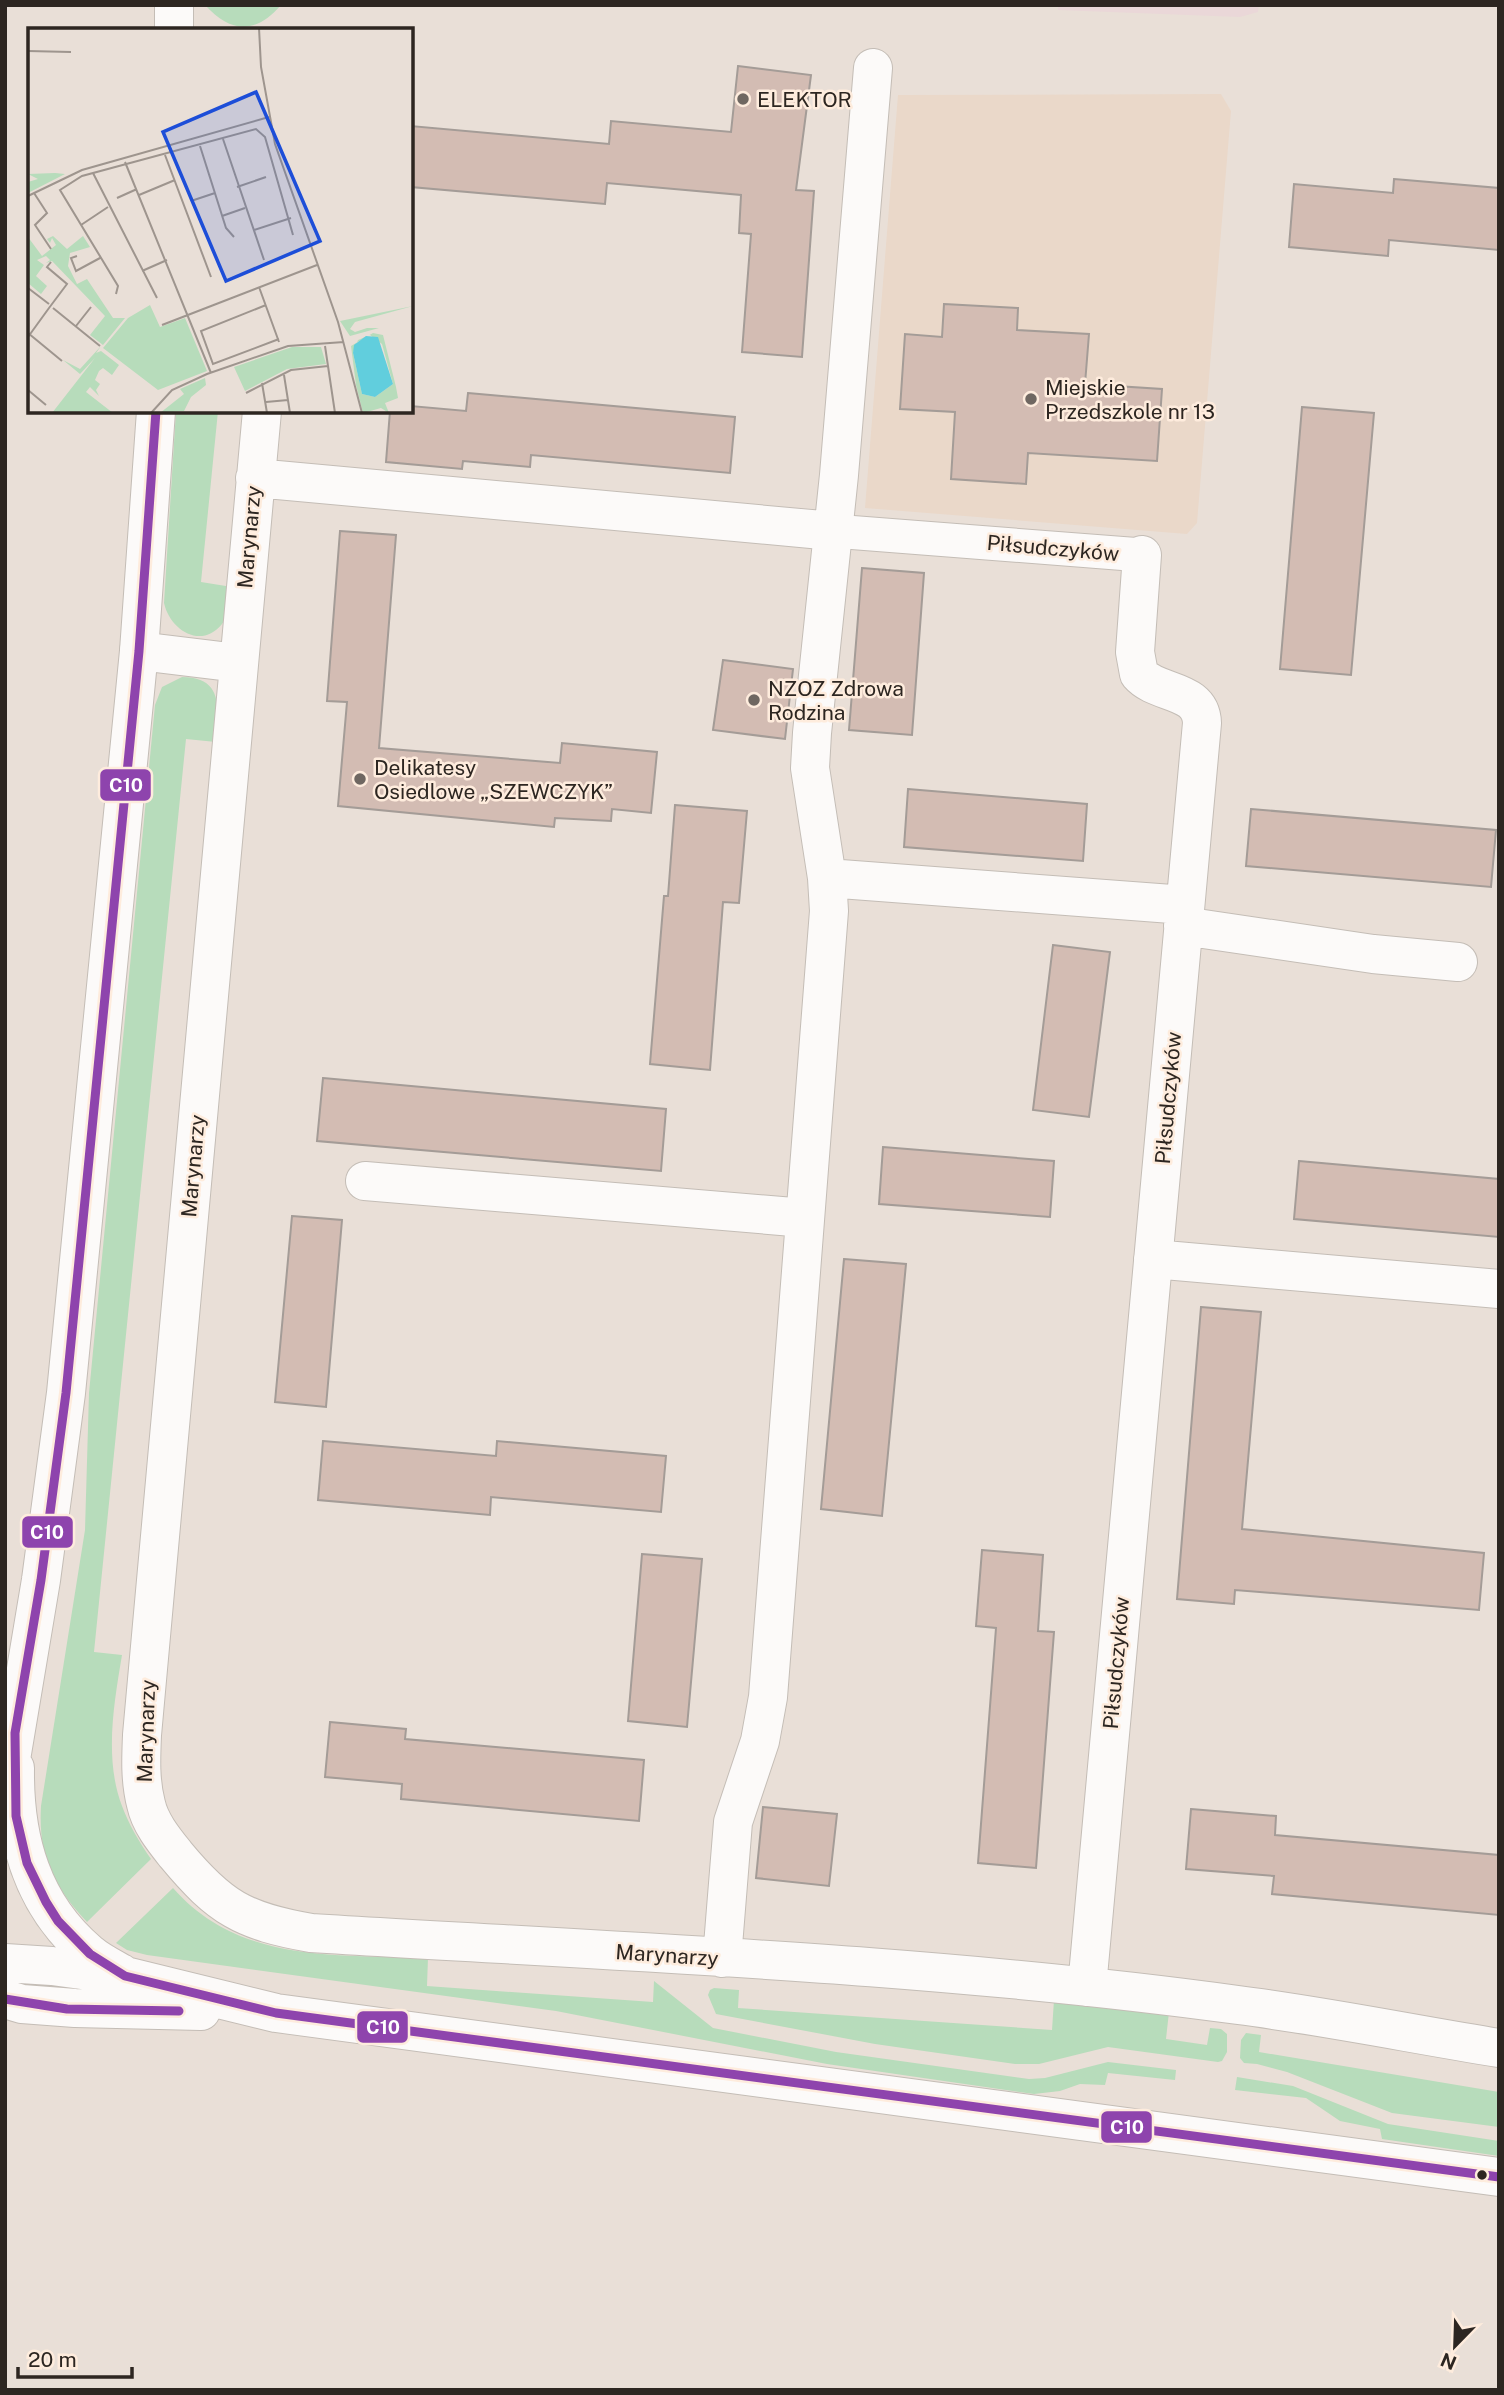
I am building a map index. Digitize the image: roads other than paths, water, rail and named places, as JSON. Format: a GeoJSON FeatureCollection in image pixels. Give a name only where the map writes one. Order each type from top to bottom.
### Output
{"type":"FeatureCollection","features":[{"type":"Feature","properties":{"kind":"street"},"geometry":{"type":"LineString","coordinates":[[174,5],[174,28]]}},
{"type":"Feature","properties":{"kind":"street"},"geometry":{"type":"LineString","coordinates":[[722,1958],[733,1822],[760,1741],[768,1697],[829,911],[827,878],[810,768],[873,68]]}},
{"type":"Feature","properties":{"kind":"street"},"geometry":{"type":"LineString","coordinates":[[5,1795],[41,1580],[66,1393],[139,651],[156,413]]}},
{"type":"Feature","properties":{"kind":"street","name":"Marynarzy"},"geometry":{"type":"LineString","coordinates":[[262,413],[142,1734],[142,1783],[146,1807],[170,1847],[205,1889],[239,1913],[286,1929],[311,1933],[722,1958],[1087,1987],[1240,2005],[1499,2048]]}},
{"type":"Feature","properties":{"kind":"street"},"geometry":{"type":"LineString","coordinates":[[255,478],[833,531]]}},
{"type":"Feature","properties":{"kind":"street","name":"Piłsudczyków"},"geometry":{"type":"LineString","coordinates":[[833,531],[1142,555],[1135,652],[1139,674],[1154,685],[1196,703],[1202,712],[1087,1987]]}},
{"type":"Feature","properties":{"kind":"street"},"geometry":{"type":"LineString","coordinates":[[139,651],[238,663]]}},
{"type":"Feature","properties":{"kind":"street"},"geometry":{"type":"LineString","coordinates":[[827,878],[1184,916],[1373,954],[1458,962]]}},
{"type":"Feature","properties":{"kind":"street"},"geometry":{"type":"LineString","coordinates":[[365,1181],[805,1218]]}},
{"type":"Feature","properties":{"kind":"street"},"geometry":{"type":"LineString","coordinates":[[1153,1259],[1499,1289]]}},
{"type":"Feature","properties":{"kind":"street"},"geometry":{"type":"LineString","coordinates":[[15,1733],[16,1816],[27,1863],[58,1921],[90,1954],[125,1976]]}},
{"type":"Feature","properties":{"kind":"street"},"geometry":{"type":"LineString","coordinates":[[5,1963],[125,1976],[276,2013]]}},
{"type":"Feature","properties":{"kind":"street"},"geometry":{"type":"LineString","coordinates":[[5,1998],[22,2004],[55,2006],[276,2013],[1499,2177]]}},
{"type":"Feature","properties":{"kind":"street"},"geometry":{"type":"LineString","coordinates":[[5,2024],[55,2006]]}},
{"type":"Feature","properties":{"kind":"place","name":"ELEKTOR"},"geometry":{"type":"Point","coordinates":[743,99]}},
{"type":"Feature","properties":{"kind":"place","name":"Miejskie Przedszkole nr 13"},"geometry":{"type":"Point","coordinates":[1031,399]}},
{"type":"Feature","properties":{"kind":"place","name":"NZOZ Zdrowa Rodzina"},"geometry":{"type":"Point","coordinates":[754,700]}},
{"type":"Feature","properties":{"kind":"place","name":"Delikatesy Osiedlowe „SZEWCZYK”"},"geometry":{"type":"Point","coordinates":[360,779]}}]}
